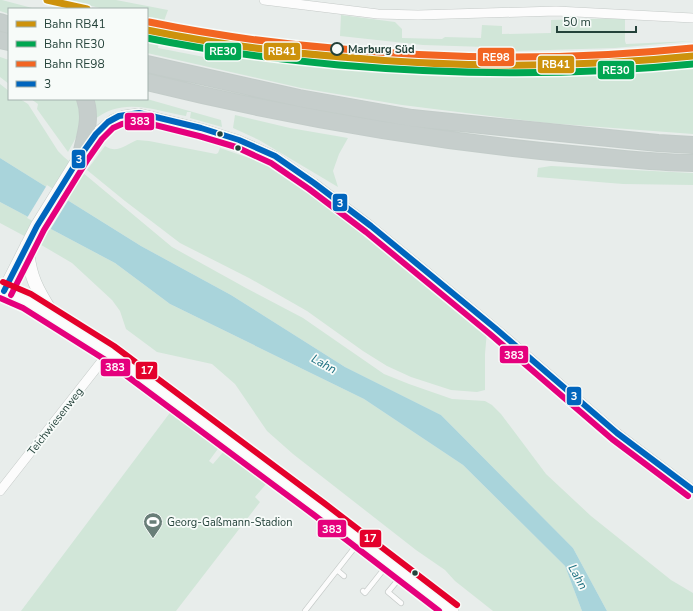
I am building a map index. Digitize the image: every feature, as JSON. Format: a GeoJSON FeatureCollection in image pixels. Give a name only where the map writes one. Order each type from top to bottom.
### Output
{"type":"FeatureCollection","features":[{"type":"Feature","properties":{"kind":"highway"},"geometry":{"type":"LineString","coordinates":[[148,64],[299,98],[412,118],[658,144],[693,145]]}},
{"type":"Feature","properties":{"kind":"highway"},"geometry":{"type":"LineString","coordinates":[[148,82],[314,119],[428,137],[561,153],[693,164]]}},
{"type":"Feature","properties":{"kind":"highway"},"geometry":{"type":"LineString","coordinates":[[81,155],[91,132],[89,111],[85,100]]}},
{"type":"Feature","properties":{"kind":"main road"},"geometry":{"type":"LineString","coordinates":[[81,155],[27,244],[2,290],[26,301],[54,317],[109,352],[320,509],[452,611]]}},
{"type":"Feature","properties":{"kind":"main road"},"geometry":{"type":"LineString","coordinates":[[27,244],[28,264],[33,282],[54,317]]}},
{"type":"Feature","properties":{"kind":"street"},"geometry":{"type":"LineString","coordinates":[[264,0],[378,14],[418,15],[556,11],[693,18]]}},
{"type":"Feature","properties":{"kind":"street"},"geometry":{"type":"LineString","coordinates":[[91,132],[113,119],[124,115],[139,113],[201,128],[239,140],[275,156],[371,226],[495,328],[617,433],[693,490]]}},
{"type":"Feature","properties":{"kind":"street","name":"Teichwiesenweg"},"geometry":{"type":"LineString","coordinates":[[0,491],[109,352]]}},
{"type":"Feature","properties":{"kind":"lane"},"geometry":{"type":"LineString","coordinates":[[306,611],[360,540]]}},
{"type":"Feature","properties":{"kind":"lane"},"geometry":{"type":"LineString","coordinates":[[363,591],[365,593],[389,562]]}},
{"type":"Feature","properties":{"kind":"lane"},"geometry":{"type":"LineString","coordinates":[[337,570],[344,576]]}},
{"type":"Feature","properties":{"kind":"lane"},"geometry":{"type":"LineString","coordinates":[[402,603],[388,592],[404,573]]}},
{"type":"Feature","properties":{"kind":"green space"},"geometry":{"type":"Polygon","coordinates":[[[0,0],[32,8],[8,8],[8,14],[0,11],[0,0]]]}},
{"type":"Feature","properties":{"kind":"green space"},"geometry":{"type":"Polygon","coordinates":[[[67,0],[116,0],[168,10],[164,21],[148,18],[148,8],[100,8],[67,0]]]}},
{"type":"Feature","properties":{"kind":"green space"},"geometry":{"type":"Polygon","coordinates":[[[341,15],[395,22],[402,29],[402,38],[481,38],[482,25],[502,26],[502,34],[551,33],[551,20],[625,18],[626,44],[693,41],[615,48],[515,51],[514,48],[423,45],[340,36],[341,15]]]}},
{"type":"Feature","properties":{"kind":"green space"},"geometry":{"type":"Polygon","coordinates":[[[148,35],[160,38],[158,48],[204,57],[205,51],[236,56],[398,71],[472,74],[582,74],[693,66],[693,134],[547,123],[402,105],[301,88],[148,53],[148,35]]]}},
{"type":"Feature","properties":{"kind":"green space"},"geometry":{"type":"Polygon","coordinates":[[[0,57],[8,60],[8,83],[0,77],[0,57]]]}},
{"type":"Feature","properties":{"kind":"green space"},"geometry":{"type":"Polygon","coordinates":[[[0,84],[8,90],[8,100],[22,100],[28,104],[58,151],[64,157],[172,247],[303,318],[384,374],[452,399],[485,401],[492,405],[501,414],[546,474],[591,516],[671,580],[693,593],[693,611],[607,611],[573,548],[441,415],[345,367],[231,295],[141,246],[0,158],[0,84]]]}},
{"type":"Feature","properties":{"kind":"green space"},"geometry":{"type":"Polygon","coordinates":[[[148,99],[221,120],[222,127],[190,118],[191,112],[187,112],[186,116],[150,108],[138,107],[115,109],[104,113],[93,121],[91,100],[148,99]]]}},
{"type":"Feature","properties":{"kind":"green space"},"geometry":{"type":"Polygon","coordinates":[[[32,100],[77,100],[80,115],[80,127],[68,152],[37,109],[38,104],[32,100]]]}},
{"type":"Feature","properties":{"kind":"green space"},"geometry":{"type":"Polygon","coordinates":[[[235,115],[290,128],[348,138],[339,154],[333,171],[338,187],[259,140],[233,128],[235,115]]]}},
{"type":"Feature","properties":{"kind":"green space"},"geometry":{"type":"Polygon","coordinates":[[[137,140],[216,154],[220,148],[252,159],[253,154],[289,172],[306,183],[370,232],[487,331],[485,354],[485,390],[477,392],[451,390],[411,377],[387,366],[363,351],[307,311],[249,278],[180,243],[87,170],[105,146],[117,149],[137,140]]]}},
{"type":"Feature","properties":{"kind":"green space"},"geometry":{"type":"Polygon","coordinates":[[[551,166],[693,173],[693,185],[623,184],[537,177],[538,168],[551,166]]]}},
{"type":"Feature","properties":{"kind":"green space"},"geometry":{"type":"Polygon","coordinates":[[[0,202],[115,263],[170,304],[364,399],[463,465],[565,566],[582,611],[493,611],[455,581],[445,570],[416,550],[293,454],[267,431],[235,384],[212,364],[157,352],[126,329],[120,311],[112,300],[72,263],[0,223],[0,202]]]}},
{"type":"Feature","properties":{"kind":"green space","name":"Georg-Gaßmann-Stadion"},"geometry":{"type":"Polygon","coordinates":[[[172,410],[220,446],[209,461],[213,464],[225,450],[267,483],[255,497],[260,502],[176,611],[21,611],[172,410]]]}},
{"type":"Feature","properties":{"kind":"water","name":"Lahn"},"geometry":{"type":"Polygon","coordinates":[[[0,158],[141,246],[231,295],[345,367],[441,415],[573,548],[607,611],[582,611],[565,566],[463,465],[364,399],[170,304],[115,263],[0,202],[0,158]]]}},
{"type":"Feature","properties":{"kind":"pier"},"geometry":{"type":"Polygon","coordinates":[[[47,185],[69,199],[50,230],[27,218],[47,185]]]}},
{"type":"Feature","properties":{"kind":"rail line","name":"RB41"},"geometry":{"type":"LineString","coordinates":[[47,0],[83,8]]}},
{"type":"Feature","properties":{"kind":"rail line","name":"RE98"},"geometry":{"type":"LineString","coordinates":[[149,22],[270,42],[387,53],[474,57],[518,57],[605,55],[692,48]]}},
{"type":"Feature","properties":{"kind":"rail line","name":"RB41"},"geometry":{"type":"LineString","coordinates":[[148,30],[269,50],[386,61],[474,65],[518,65],[605,63],[693,56]]}},
{"type":"Feature","properties":{"kind":"rail line","name":"RE30"},"geometry":{"type":"LineString","coordinates":[[148,38],[219,51],[291,60],[428,71],[516,73],[604,71],[693,64]]}},
{"type":"Feature","properties":{"kind":"transit line","name":"3"},"geometry":{"type":"LineString","coordinates":[[4,291],[37,226],[81,155],[96,134],[108,122],[119,116],[139,113],[201,128],[239,140],[275,156],[314,183],[371,226],[495,328],[617,433],[693,490]]}},
{"type":"Feature","properties":{"kind":"transit line","name":"383"},"geometry":{"type":"LineString","coordinates":[[11,295],[44,230],[88,159],[102,139],[113,128],[122,124],[139,121],[199,136],[236,147],[271,163],[309,189],[366,232],[490,334],[612,439],[688,496]]}},
{"type":"Feature","properties":{"kind":"transit line","name":"17"},"geometry":{"type":"LineString","coordinates":[[3,282],[31,294],[114,346],[324,503],[457,605]]}},
{"type":"Feature","properties":{"kind":"transit line","name":"383"},"geometry":{"type":"LineString","coordinates":[[0,298],[23,308],[104,359],[314,515],[439,611]]}},
{"type":"Feature","properties":{"kind":"place","name":"Marburg Süd"},"geometry":{"type":"Point","coordinates":[337,49]}},
{"type":"Feature","properties":{"kind":"place","name":"Georg-Gaßmann-Stadion"},"geometry":{"type":"Point","coordinates":[153,539]}}]}
